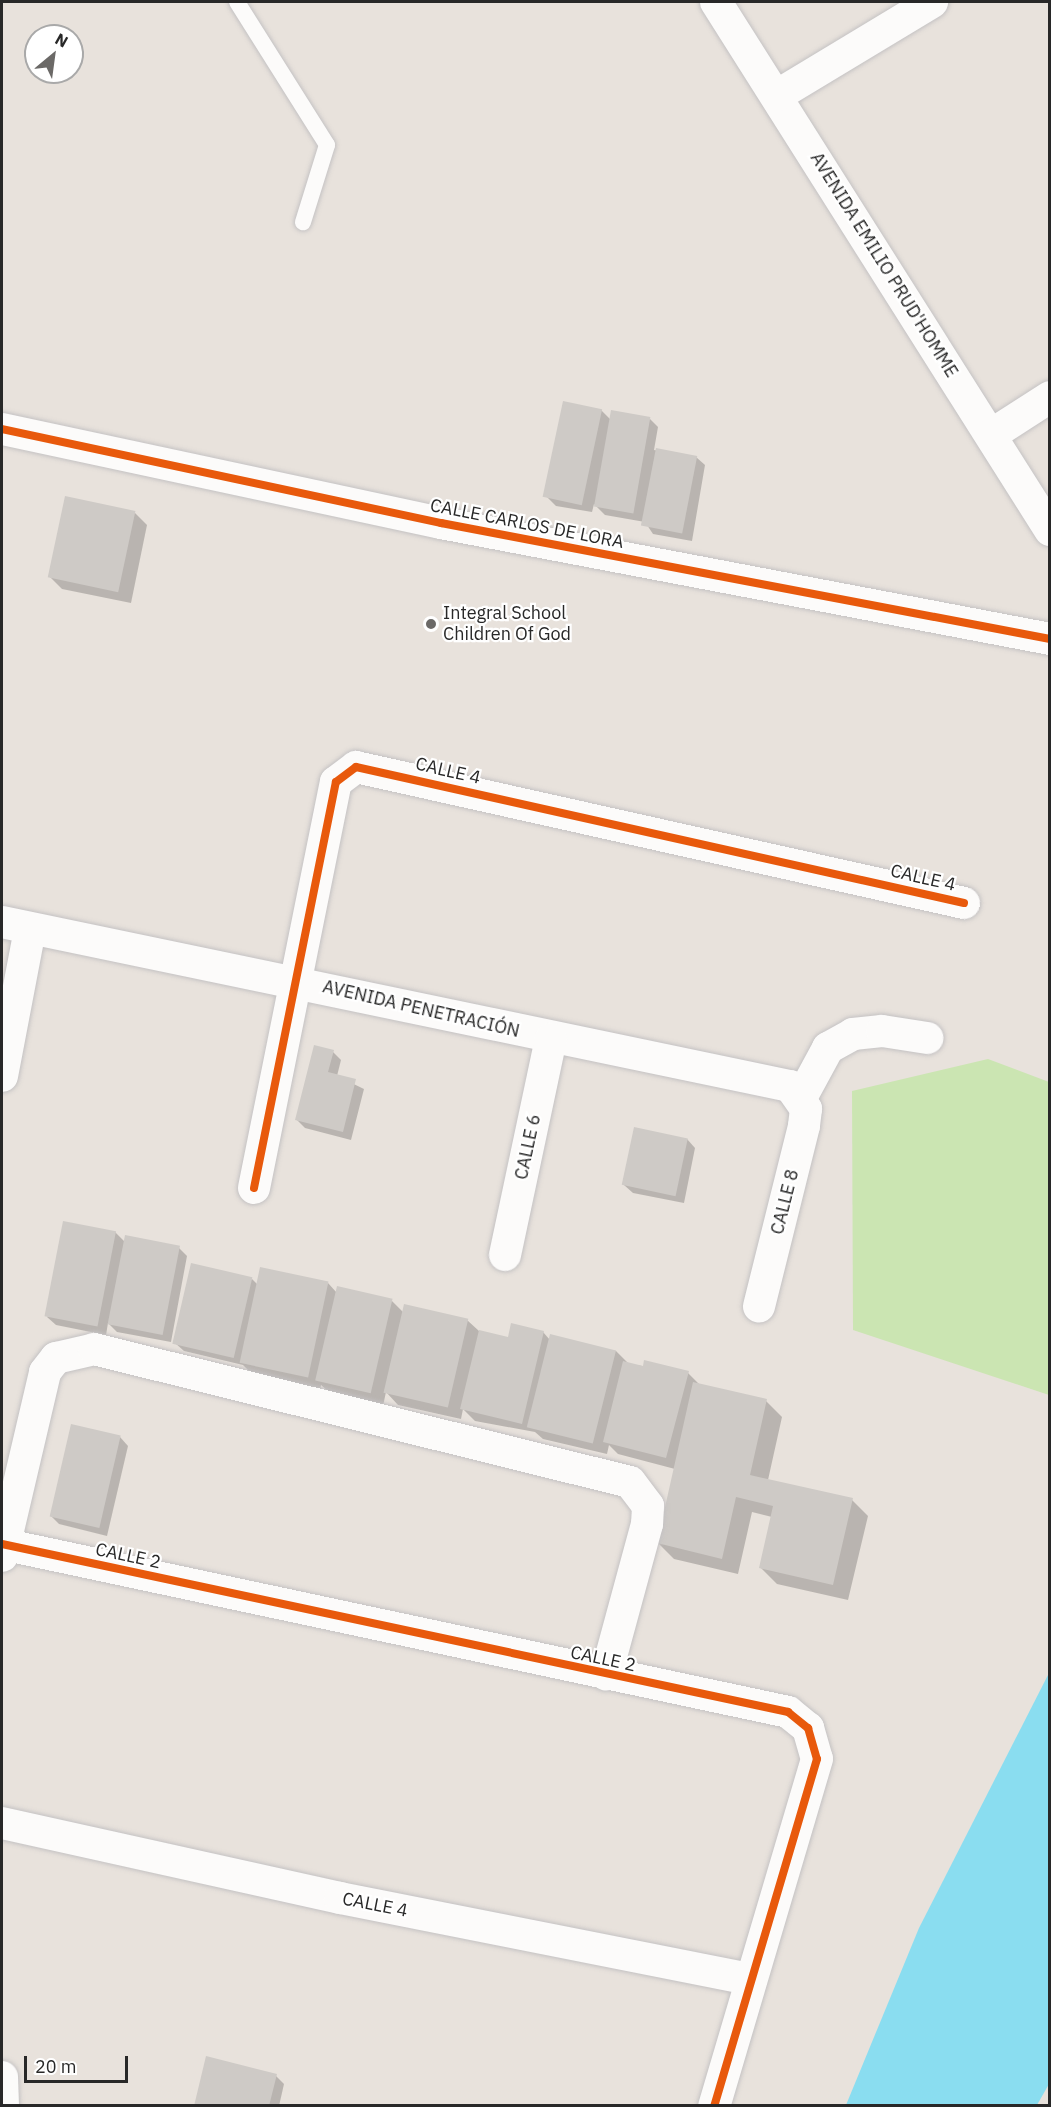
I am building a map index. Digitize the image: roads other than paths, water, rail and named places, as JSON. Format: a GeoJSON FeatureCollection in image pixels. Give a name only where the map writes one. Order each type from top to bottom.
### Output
{"type":"FeatureCollection","features":[{"type":"Feature","properties":{"kind":"street","name":"AVENIDA EMILIO PRUD'HOMME"},"geometry":{"type":"LineString","coordinates":[[717,2],[778,95],[1050,530]]}},
{"type":"Feature","properties":{"kind":"street"},"geometry":{"type":"LineString","coordinates":[[778,95],[932,2]]}},
{"type":"Feature","properties":{"kind":"street"},"geometry":{"type":"LineString","coordinates":[[991,435],[1050,397]]}},
{"type":"Feature","properties":{"kind":"street","name":"CALLE CARLOS DE LORA"},"geometry":{"type":"LineString","coordinates":[[2,429],[441,523],[1050,639]]}},
{"type":"Feature","properties":{"kind":"street","name":"CALLE 4"},"geometry":{"type":"LineString","coordinates":[[254,1188],[293,981],[336,782],[356,767],[964,903]]}},
{"type":"Feature","properties":{"kind":"street"},"geometry":{"type":"LineString","coordinates":[[2,1076],[16,926]]}},
{"type":"Feature","properties":{"kind":"street","name":"AVENIDA PENETRACIÓN"},"geometry":{"type":"LineString","coordinates":[[16,926],[293,981],[551,1039],[764,1080],[790,1086],[801,1098]]}},
{"type":"Feature","properties":{"kind":"street"},"geometry":{"type":"LineString","coordinates":[[801,1098],[828,1048],[853,1034],[882,1031],[927,1038]]}},
{"type":"Feature","properties":{"kind":"street","name":"CALLE 6"},"geometry":{"type":"LineString","coordinates":[[505,1255],[551,1039]]}},
{"type":"Feature","properties":{"kind":"street","name":"CALLE 8"},"geometry":{"type":"LineString","coordinates":[[759,1306],[804,1126],[801,1098]]}},
{"type":"Feature","properties":{"kind":"street"},"geometry":{"type":"LineString","coordinates":[[2,1548],[45,1372],[56,1358],[94,1349],[630,1482],[648,1506],[647,1524],[606,1675]]}},
{"type":"Feature","properties":{"kind":"street","name":"CALLE 2"},"geometry":{"type":"LineString","coordinates":[[2,1548],[788,1712],[815,1742],[812,1780],[750,1979],[714,2106]]}},
{"type":"Feature","properties":{"kind":"street","name":"CALLE 4"},"geometry":{"type":"LineString","coordinates":[[2,1823],[340,1898],[750,1979]]}},
{"type":"Feature","properties":{"kind":"street"},"geometry":{"type":"LineString","coordinates":[[2,2078],[3,2106]]}},
{"type":"Feature","properties":{"kind":"lane"},"geometry":{"type":"LineString","coordinates":[[237,2],[327,145],[303,222]]}},
{"type":"Feature","properties":{"kind":"water"},"geometry":{"type":"Polygon","coordinates":[[[1049,1673],[1049,2084],[1037,2105],[846,2105],[919,1928],[1049,1673]]]}},
{"type":"Feature","properties":{"kind":"place","name":"Integral School Children Of God"},"geometry":{"type":"Point","coordinates":[431,624]}}]}
